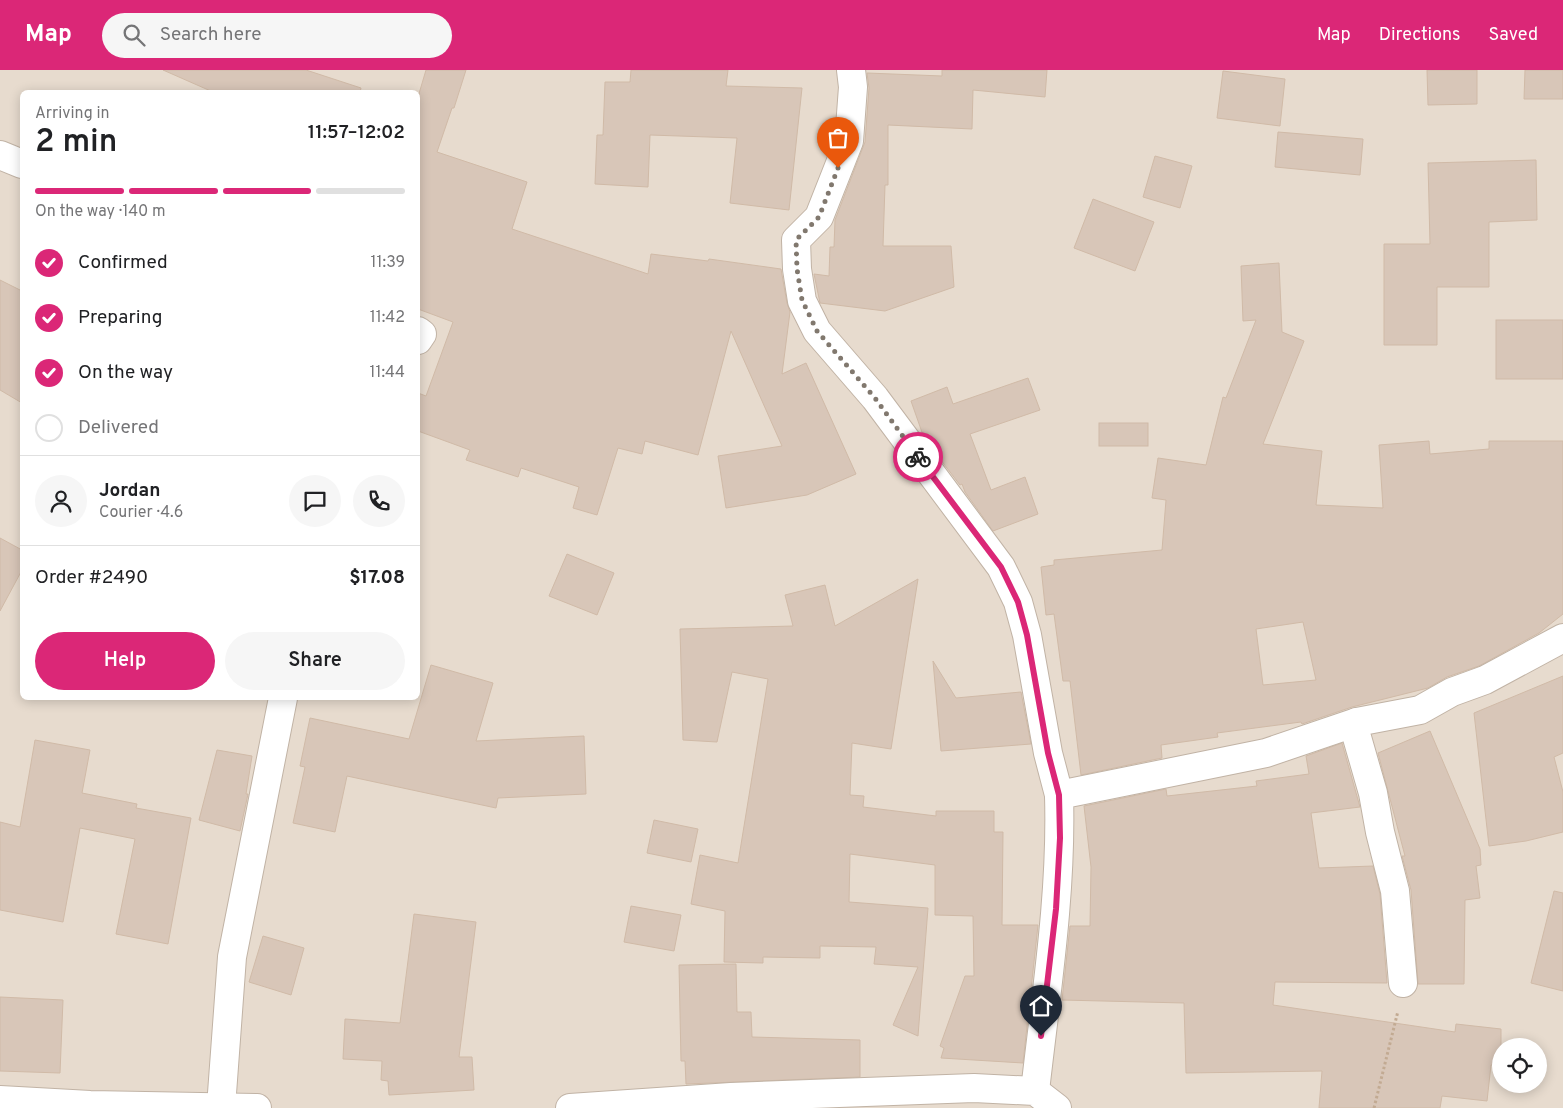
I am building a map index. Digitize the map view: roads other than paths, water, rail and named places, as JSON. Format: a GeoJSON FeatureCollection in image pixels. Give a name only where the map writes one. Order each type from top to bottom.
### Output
{"type":"FeatureCollection","features":[{"type":"Feature","properties":{"kind":"street"},"geometry":{"type":"LineString","coordinates":[[851,70],[849,141],[819,217],[796,240],[797,269],[802,300],[817,331],[875,398],[1001,567],[1018,602],[1027,635],[1048,753],[1059,795],[1060,838],[1056,909],[1035,1091]]}},
{"type":"Feature","properties":{"kind":"street"},"geometry":{"type":"LineString","coordinates":[[0,155],[20,163]]}},
{"type":"Feature","properties":{"kind":"street"},"geometry":{"type":"LineString","coordinates":[[1059,795],[1266,753],[1357,722],[1420,710],[1452,692],[1485,680],[1563,638]]}},
{"type":"Feature","properties":{"kind":"street"},"geometry":{"type":"LineString","coordinates":[[221,1107],[232,957],[283,700]]}},
{"type":"Feature","properties":{"kind":"street"},"geometry":{"type":"LineString","coordinates":[[1357,722],[1356,734],[1373,793],[1380,832],[1395,890],[1403,984]]}},
{"type":"Feature","properties":{"kind":"street"},"geometry":{"type":"LineString","coordinates":[[570,1108],[867,1100],[974,1088],[1035,1091],[1056,1108]]}},
{"type":"Feature","properties":{"kind":"street"},"geometry":{"type":"LineString","coordinates":[[0,1100],[257,1108]]}}]}
